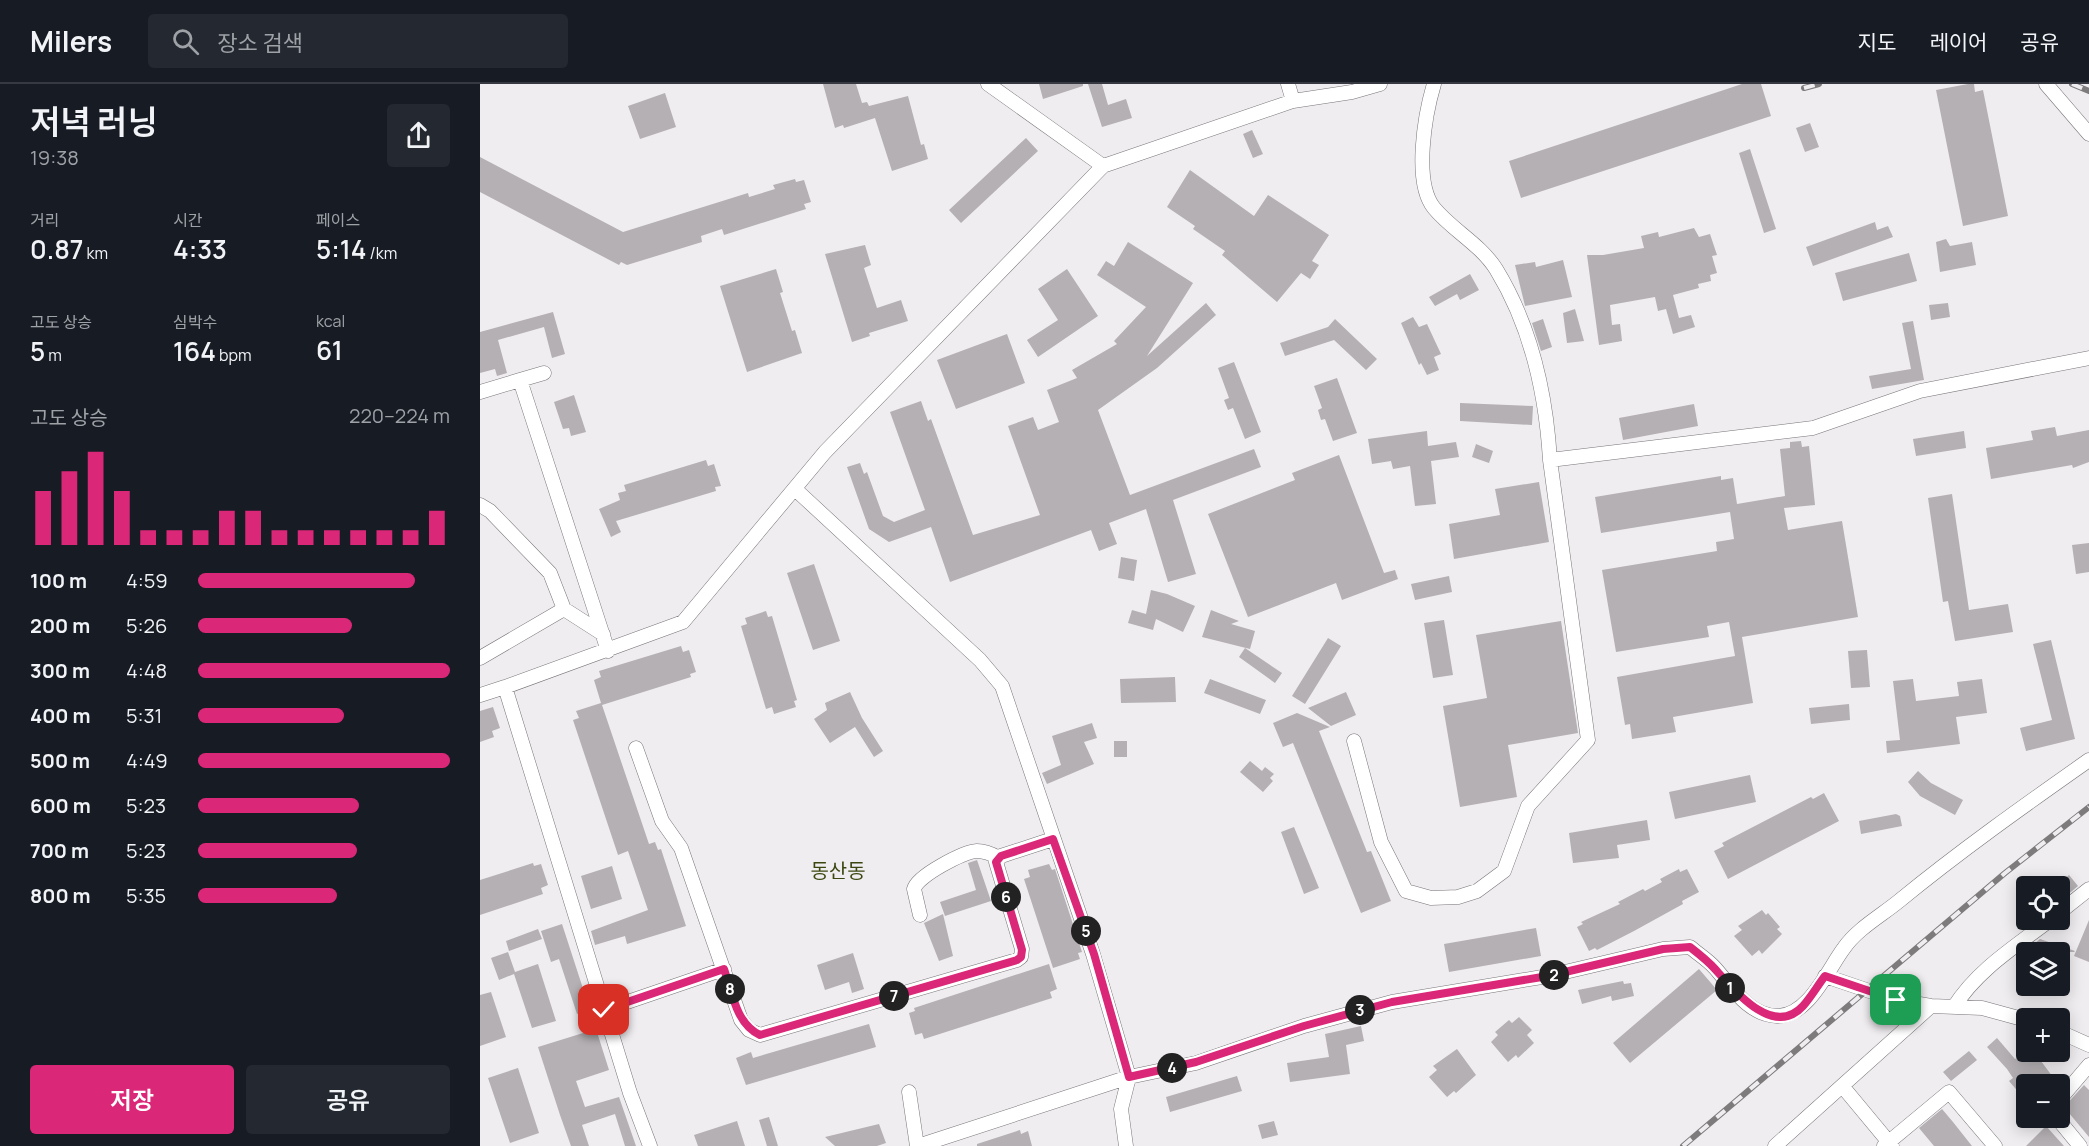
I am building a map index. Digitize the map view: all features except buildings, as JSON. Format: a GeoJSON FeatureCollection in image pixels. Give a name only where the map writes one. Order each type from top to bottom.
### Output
{"type":"FeatureCollection","features":[{"type":"Feature","properties":{"kind":"street"},"geometry":{"type":"LineString","coordinates":[[988,84],[1103,166]]}},
{"type":"Feature","properties":{"kind":"street"},"geometry":{"type":"LineString","coordinates":[[1288,84],[1293,101]]}},
{"type":"Feature","properties":{"kind":"street"},"geometry":{"type":"LineString","coordinates":[[480,695],[608,651],[683,622],[833,444],[1103,166],[1293,101],[1352,92],[1380,84]]}},
{"type":"Feature","properties":{"kind":"street"},"geometry":{"type":"LineString","coordinates":[[1354,741],[1381,842],[1406,891],[1431,898],[1458,897],[1478,891],[1504,871],[1528,806],[1588,740],[1550,460],[1547,411],[1540,377],[1514,307],[1496,269],[1433,207],[1424,184],[1422,159],[1429,102],[1434,84]]}},
{"type":"Feature","properties":{"kind":"street"},"geometry":{"type":"LineString","coordinates":[[2046,84],[2089,134]]}},
{"type":"Feature","properties":{"kind":"street"},"geometry":{"type":"LineString","coordinates":[[1550,460],[1813,428],[1920,392],[2089,358]]}},
{"type":"Feature","properties":{"kind":"street"},"geometry":{"type":"LineString","coordinates":[[480,392],[544,373]]}},
{"type":"Feature","properties":{"kind":"street"},"geometry":{"type":"LineString","coordinates":[[519,380],[608,651]]}},
{"type":"Feature","properties":{"kind":"street"},"geometry":{"type":"LineString","coordinates":[[795,489],[980,660],[1002,686],[1094,954],[1129,1077],[1121,1109],[1126,1146]]}},
{"type":"Feature","properties":{"kind":"street"},"geometry":{"type":"LineString","coordinates":[[480,505],[490,510],[550,573],[564,609],[603,634]]}},
{"type":"Feature","properties":{"kind":"street"},"geometry":{"type":"LineString","coordinates":[[480,658],[564,609]]}},
{"type":"Feature","properties":{"kind":"street"},"geometry":{"type":"LineString","coordinates":[[505,687],[604,1010],[650,1146]]}},
{"type":"Feature","properties":{"kind":"street"},"geometry":{"type":"LineString","coordinates":[[636,748],[662,821],[681,848],[741,1020],[749,1030],[760,1035],[1017,960],[1021,957],[1022,950],[997,869],[999,858]]}},
{"type":"Feature","properties":{"kind":"street"},"geometry":{"type":"LineString","coordinates":[[909,1092],[917,1146],[1129,1077],[1196,1062],[1304,1026],[1392,1002],[1548,976],[1663,949],[1690,947],[1715,968],[1729,987],[1753,1008],[1776,1016],[1791,1014],[1802,1008],[1844,948],[1868,927],[1931,875],[2089,760]]}},
{"type":"Feature","properties":{"kind":"street"},"geometry":{"type":"LineString","coordinates":[[920,915],[914,889],[919,879],[976,851],[988,852],[999,858],[1053,839]]}},
{"type":"Feature","properties":{"kind":"street"},"geometry":{"type":"LineString","coordinates":[[2070,904],[2089,889]]}},
{"type":"Feature","properties":{"kind":"street"},"geometry":{"type":"LineString","coordinates":[[1954,1007],[1965,988],[1979,975],[2037,930]]}},
{"type":"Feature","properties":{"kind":"street"},"geometry":{"type":"LineString","coordinates":[[604,1010],[724,969]]}},
{"type":"Feature","properties":{"kind":"street"},"geometry":{"type":"LineString","coordinates":[[1825,976],[1872,994],[1931,1006],[1982,1008],[2016,1017]]}},
{"type":"Feature","properties":{"kind":"street"},"geometry":{"type":"LineString","coordinates":[[1775,1146],[1931,1006]]}},
{"type":"Feature","properties":{"kind":"street"},"geometry":{"type":"LineString","coordinates":[[2070,1036],[2089,1045]]}},
{"type":"Feature","properties":{"kind":"street"},"geometry":{"type":"LineString","coordinates":[[2070,1087],[2089,1065]]}},
{"type":"Feature","properties":{"kind":"street"},"geometry":{"type":"LineString","coordinates":[[1843,1087],[1888,1145],[1949,1092],[1995,1146]]}},
{"type":"Feature","properties":{"kind":"street"},"geometry":{"type":"LineString","coordinates":[[2065,1128],[2080,1146]]}},
{"type":"Feature","properties":{"kind":"railway"},"geometry":{"type":"LineString","coordinates":[[1804,88],[1819,84]]}},
{"type":"Feature","properties":{"kind":"railway"},"geometry":{"type":"LineString","coordinates":[[2072,84],[2089,91]]}},
{"type":"Feature","properties":{"kind":"railway"},"geometry":{"type":"LineString","coordinates":[[1683,1146],[2005,873],[2089,807]]}},
{"type":"Feature","properties":{"kind":"district","name":"동산동"},"geometry":{"type":"Point","coordinates":[838,871]}},
{"type":"Feature","properties":{"kind":"route"},"geometry":{"type":"LineString","coordinates":[[604,1010],[724,969],[741,1020],[749,1030],[760,1035],[1017,960],[1021,957],[1022,950],[996,862],[1001,856],[1053,839],[1094,954],[1129,1077],[1196,1062],[1304,1026],[1392,1002],[1548,976],[1663,949],[1690,947],[1715,968],[1729,987],[1753,1008],[1776,1016],[1791,1014],[1802,1008],[1825,976],[1872,994],[1896,1000]]}}]}
